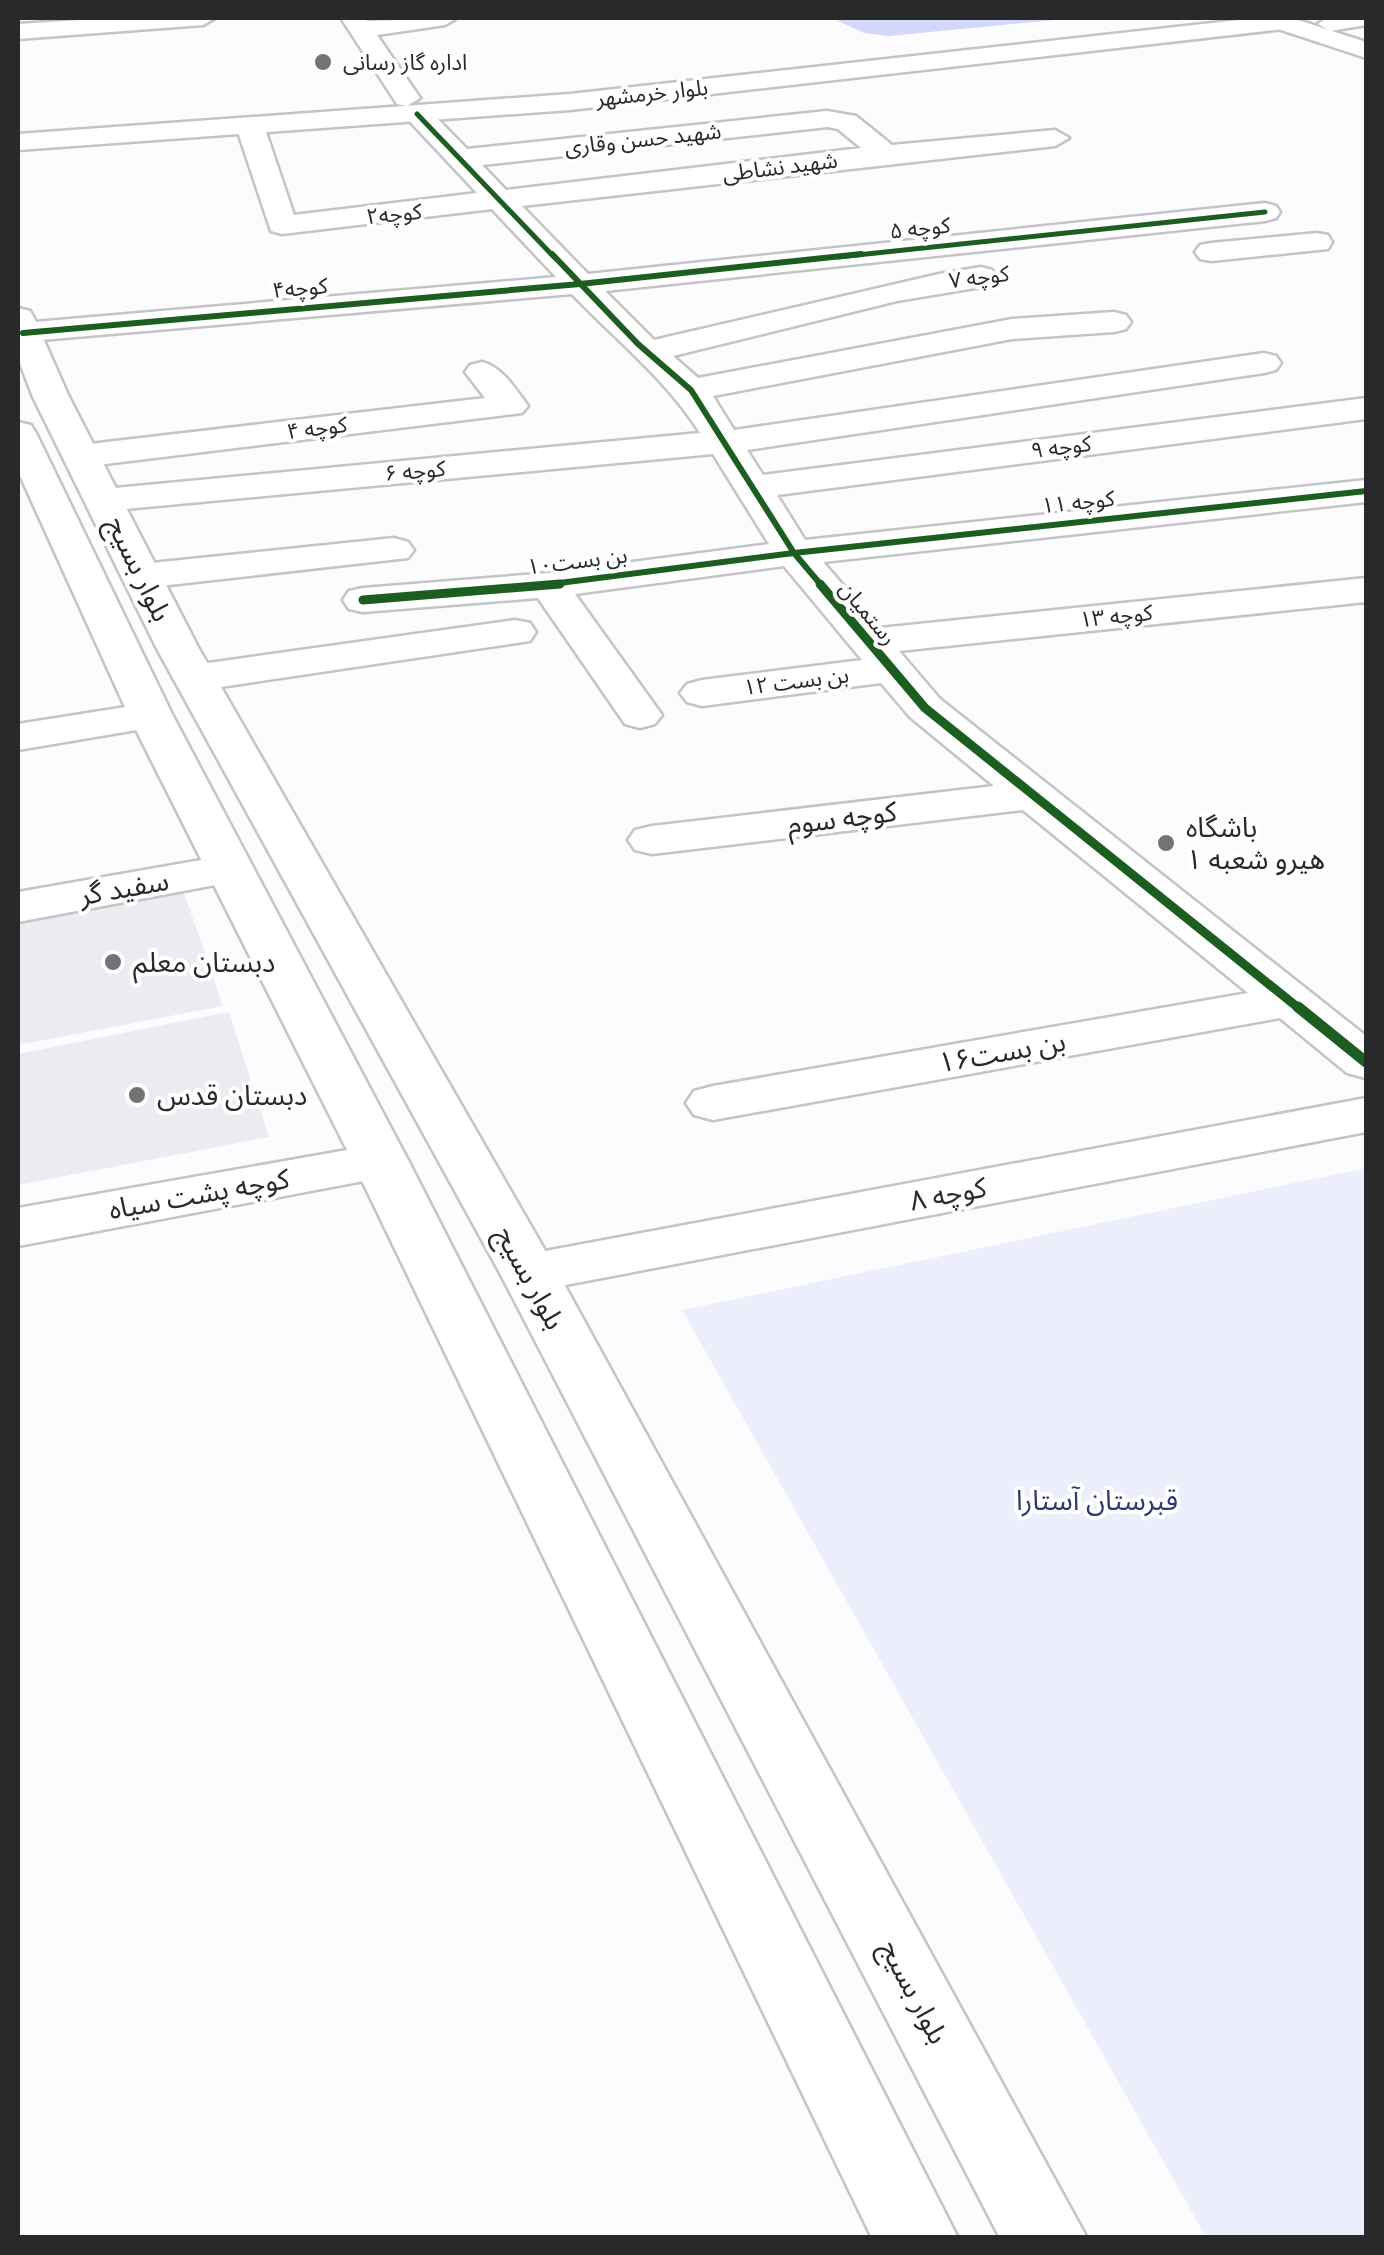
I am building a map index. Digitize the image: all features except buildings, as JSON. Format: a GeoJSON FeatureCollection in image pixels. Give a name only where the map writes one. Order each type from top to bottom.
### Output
{"type":"FeatureCollection","features":[{"type":"Feature","properties":{"kind":"main road"},"geometry":{"type":"LineString","coordinates":[[18,32],[203,18]]}},
{"type":"Feature","properties":{"kind":"main road"},"geometry":{"type":"LineString","coordinates":[[358,23],[445,18]]}},
{"type":"Feature","properties":{"kind":"main road","name":"بلوار خرمشهر"},"geometry":{"type":"LineString","coordinates":[[18,142],[250,126],[656,75],[1165,18]]}},
{"type":"Feature","properties":{"kind":"main road","name":"بلوار خرمشهر"},"geometry":{"type":"LineString","coordinates":[[18,128],[412,106],[570,102],[1298,20],[1364,18]]}},
{"type":"Feature","properties":{"kind":"main road"},"geometry":{"type":"LineString","coordinates":[[1298,20],[1366,36]]}},
{"type":"Feature","properties":{"kind":"main road"},"geometry":{"type":"LineString","coordinates":[[1298,20],[1366,50]]}},
{"type":"Feature","properties":{"kind":"main road","name":"رستمیان"},"geometry":{"type":"LineString","coordinates":[[358,23],[412,106],[458,159],[505,202],[648,352],[691,390],[794,553],[925,708],[1366,1062]]}},
{"type":"Feature","properties":{"kind":"main road"},"geometry":{"type":"LineString","coordinates":[[18,57],[124,50]]}},
{"type":"Feature","properties":{"kind":"main road","name":"شهید حسن وقاری"},"geometry":{"type":"LineString","coordinates":[[458,159],[827,118],[846,122],[886,154]]}},
{"type":"Feature","properties":{"kind":"main road","name":"کوچه۲"},"geometry":{"type":"LineString","coordinates":[[250,126],[282,225],[505,202]]}},
{"type":"Feature","properties":{"kind":"main road","name":"شهید نشاطی"},"geometry":{"type":"LineString","coordinates":[[505,202],[886,154],[1056,138]]}},
{"type":"Feature","properties":{"kind":"main road","name":"کوچه ۵"},"geometry":{"type":"LineString","coordinates":[[580,284],[1265,212]]}},
{"type":"Feature","properties":{"kind":"main road"},"geometry":{"type":"LineString","coordinates":[[1172,255],[1317,242]]}},
{"type":"Feature","properties":{"kind":"main road","name":"کوچه ۷"},"geometry":{"type":"LineString","coordinates":[[648,352],[811,309],[930,283],[1005,274]]}},
{"type":"Feature","properties":{"kind":"main road","name":"کوچه۴"},"geometry":{"type":"LineString","coordinates":[[20,325],[580,284]]}},
{"type":"Feature","properties":{"kind":"main road"},"geometry":{"type":"LineString","coordinates":[[691,390],[1012,329],[1114,322]]}},
{"type":"Feature","properties":{"kind":"main road","name":"بلوار بسیج"},"geometry":{"type":"LineString","coordinates":[[20,325],[29,410],[172,697],[295,857],[528,1273],[1046,2238]]}},
{"type":"Feature","properties":{"kind":"main road","name":"کوچه ۶"},"geometry":{"type":"LineString","coordinates":[[93,478],[725,442],[1264,362]]}},
{"type":"Feature","properties":{"kind":"main road","name":"کوچه ۴"},"geometry":{"type":"LineString","coordinates":[[93,478],[510,406],[482,372]]}},
{"type":"Feature","properties":{"kind":"main road","name":"کوچه ۹"},"geometry":{"type":"LineString","coordinates":[[755,487],[1366,408]]}},
{"type":"Feature","properties":{"kind":"main road","name":"بلوار بسیج"},"geometry":{"type":"LineString","coordinates":[[29,410],[93,478],[142,576],[172,697],[230,869],[381,1162],[916,2238]]}},
{"type":"Feature","properties":{"kind":"main road","name":"کوچه ۱۱"},"geometry":{"type":"LineString","coordinates":[[794,553],[1366,491]]}},
{"type":"Feature","properties":{"kind":"main road"},"geometry":{"type":"LineString","coordinates":[[142,576],[394,550]]}},
{"type":"Feature","properties":{"kind":"main road","name":"بن بست۱۰"},"geometry":{"type":"LineString","coordinates":[[364,600],[549,585],[794,553]]}},
{"type":"Feature","properties":{"kind":"main road"},"geometry":{"type":"LineString","coordinates":[[549,585],[640,714]]}},
{"type":"Feature","properties":{"kind":"main road","name":"کوچه ۱۳"},"geometry":{"type":"LineString","coordinates":[[878,656],[1366,590]]}},
{"type":"Feature","properties":{"kind":"main road"},"geometry":{"type":"LineString","coordinates":[[18,737],[172,697],[515,632]]}},
{"type":"Feature","properties":{"kind":"main road","name":"بن بست ۱۲"},"geometry":{"type":"LineString","coordinates":[[702,693],[878,656]]}},
{"type":"Feature","properties":{"kind":"main road","name":"کوچه سوم"},"geometry":{"type":"LineString","coordinates":[[652,840],[1032,795]]}},
{"type":"Feature","properties":{"kind":"main road","name":"سفید گر"},"geometry":{"type":"LineString","coordinates":[[18,907],[295,857]]}},
{"type":"Feature","properties":{"kind":"main road","name":"بن بست۱۶"},"geometry":{"type":"LineString","coordinates":[[713,1102],[1290,1001]]}},
{"type":"Feature","properties":{"kind":"main road","name":"کوچه ۸"},"geometry":{"type":"LineString","coordinates":[[528,1273],[1366,1115]]}},
{"type":"Feature","properties":{"kind":"main road","name":"کوچه پشت سیاه"},"geometry":{"type":"LineString","coordinates":[[18,1227],[381,1162]]}},
{"type":"Feature","properties":{"kind":"shaded area","name":"دبستان معلم"},"geometry":{"type":"Polygon","coordinates":[[[182,887],[223,1006],[18,1045],[18,917],[182,887]]]}},
{"type":"Feature","properties":{"kind":"shaded area","name":"دبستان قدس"},"geometry":{"type":"Polygon","coordinates":[[[229,1012],[269,1137],[18,1185],[18,1054],[229,1012]]]}},
{"type":"Feature","properties":{"kind":"green space","name":"قبرستان آستارا"},"geometry":{"type":"Polygon","coordinates":[[[1366,1168],[1366,2237],[1206,2237],[682,1310],[1366,1168]]]}},
{"type":"Feature","properties":{"kind":"water"},"geometry":{"type":"Polygon","coordinates":[[[832,18],[1075,18],[889,36],[864,33],[832,18]]]}},
{"type":"Feature","properties":{"kind":"cycle path"},"geometry":{"type":"LineString","coordinates":[[417,114],[638,344],[691,390],[794,553],[925,708],[1366,1062]]}},
{"type":"Feature","properties":{"kind":"cycle path"},"geometry":{"type":"LineString","coordinates":[[23,333],[580,284],[1265,212]]}},
{"type":"Feature","properties":{"kind":"cycle path"},"geometry":{"type":"LineString","coordinates":[[363,600],[549,585],[794,553],[1366,491]]}},
{"type":"Feature","properties":{"kind":"place","name":"اداره گاز رسانی"},"geometry":{"type":"Point","coordinates":[323,62]}},
{"type":"Feature","properties":{"kind":"place","name":"باشگاه هیرو شعبه ۱"},"geometry":{"type":"Point","coordinates":[1166,843]}},
{"type":"Feature","properties":{"kind":"place","name":"دبستان معلم"},"geometry":{"type":"Point","coordinates":[113,962]}},
{"type":"Feature","properties":{"kind":"place","name":"دبستان قدس"},"geometry":{"type":"Point","coordinates":[137,1095]}}]}
